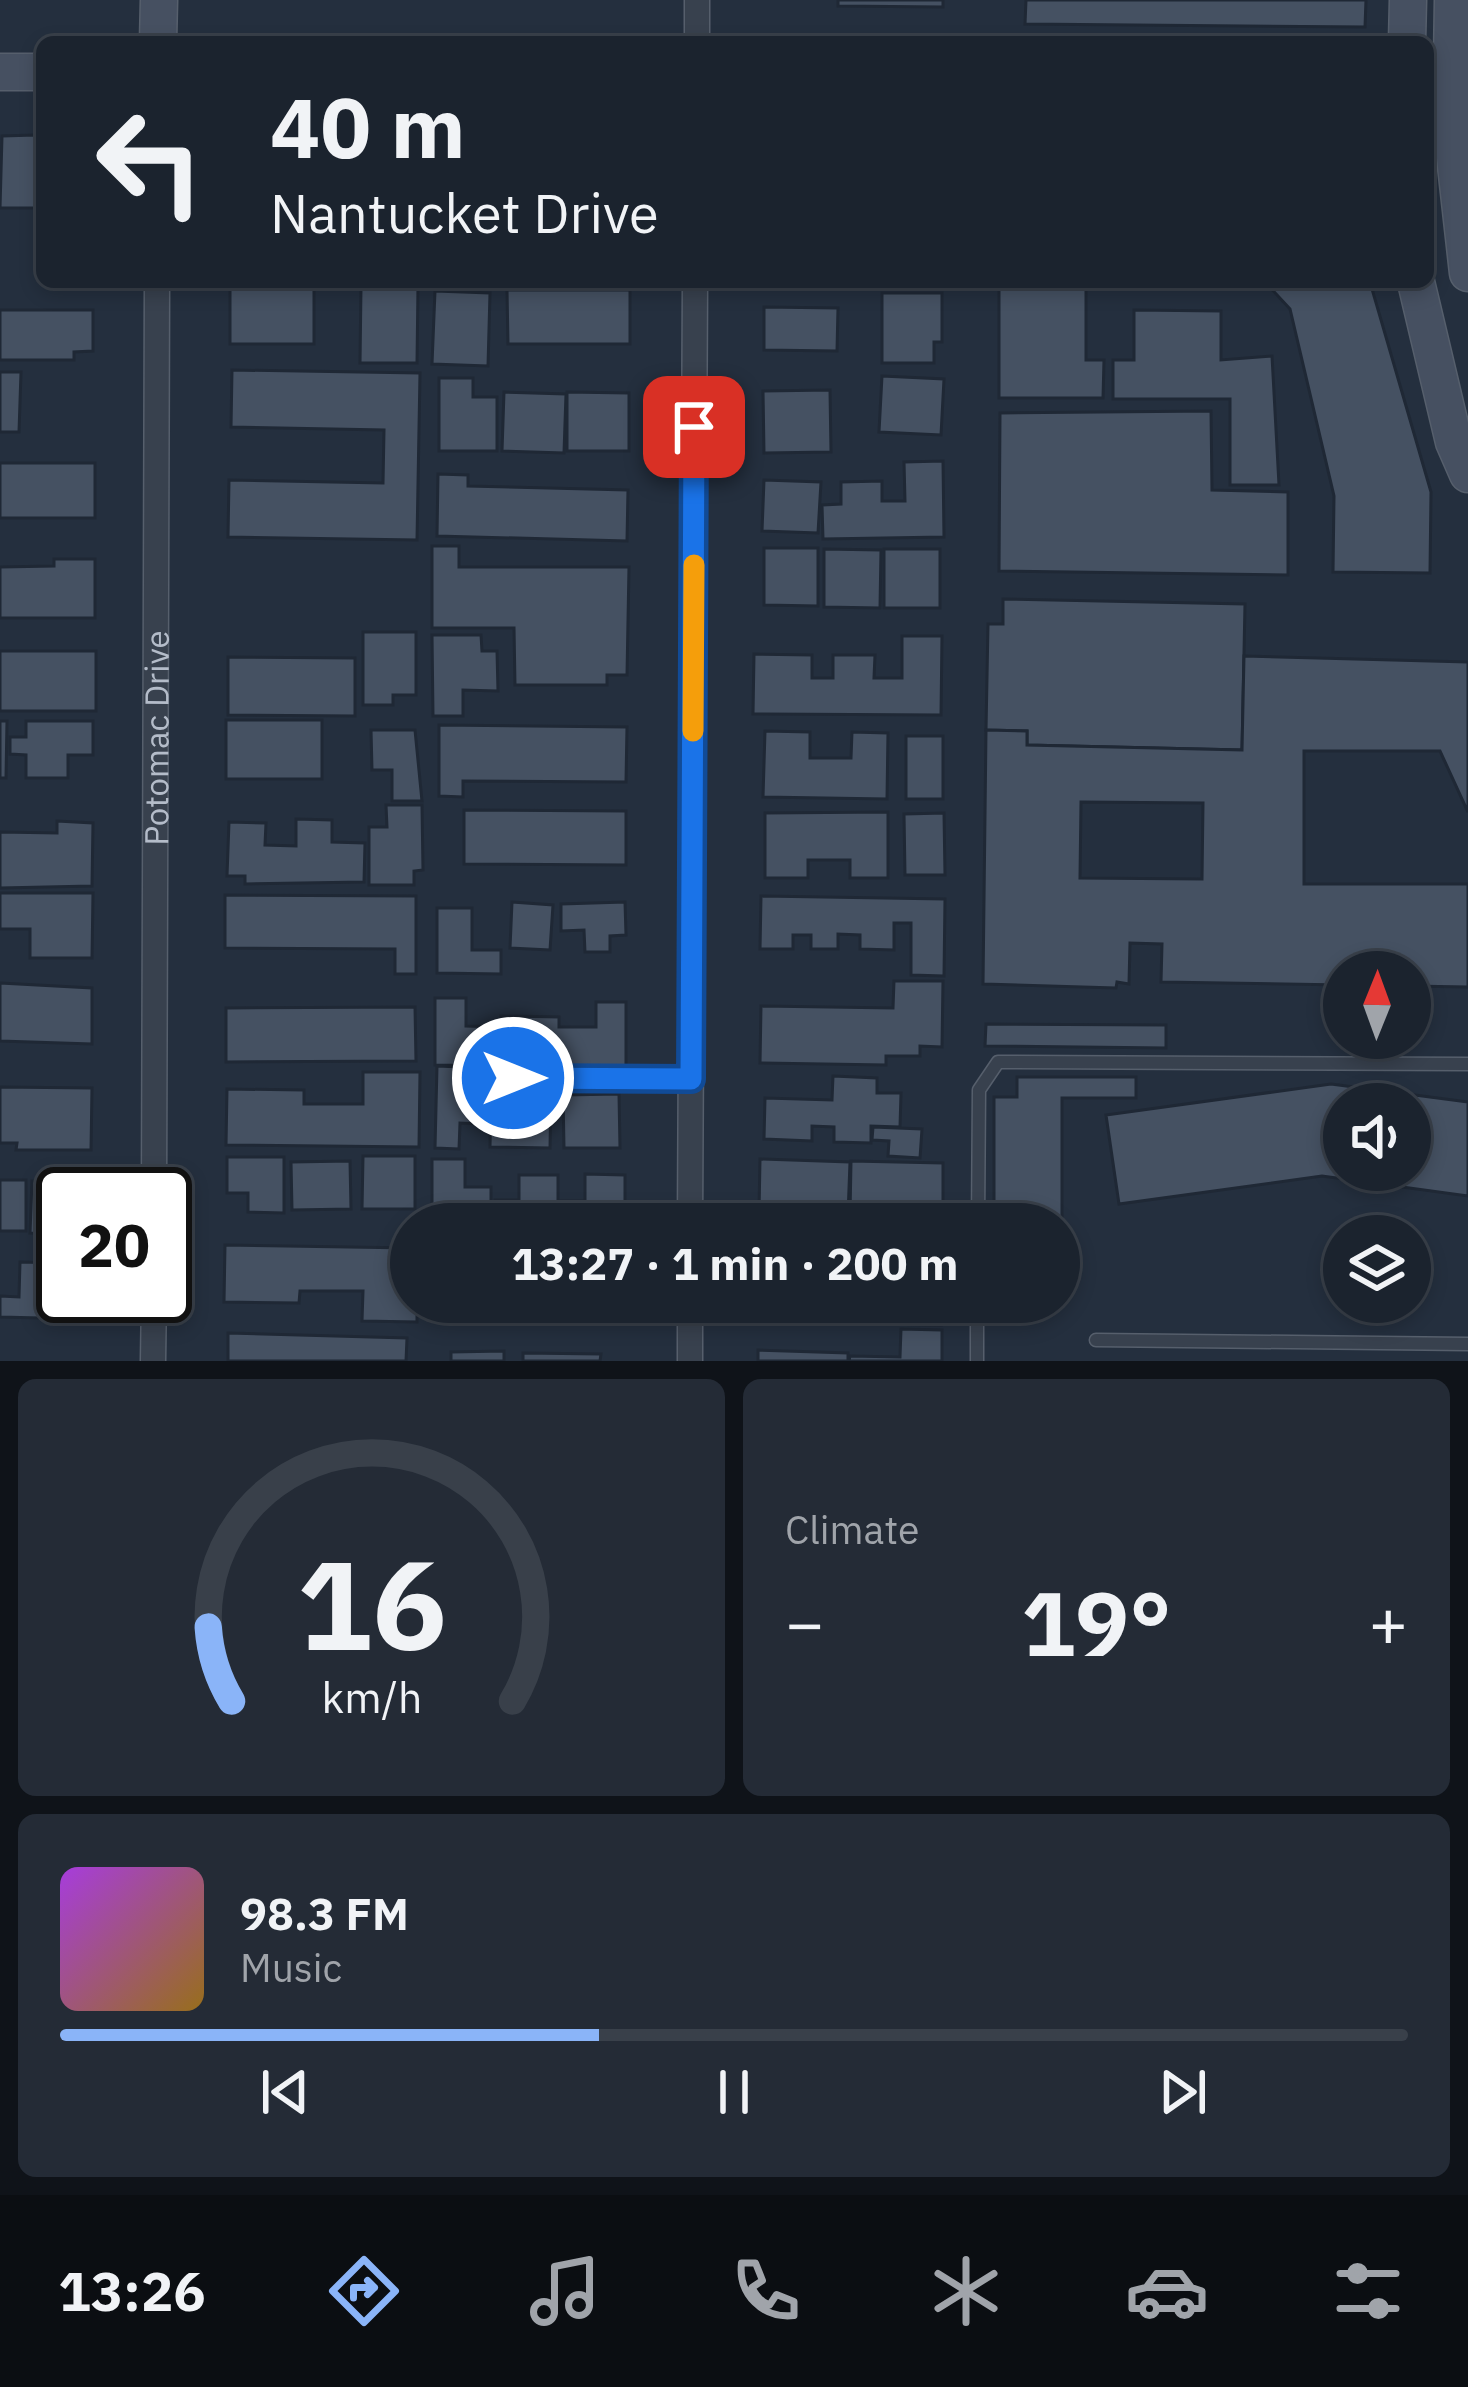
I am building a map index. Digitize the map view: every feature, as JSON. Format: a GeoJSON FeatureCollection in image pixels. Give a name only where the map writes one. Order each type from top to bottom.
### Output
{"type":"FeatureCollection","features":[{"type":"Feature","properties":{"kind":"main road"},"geometry":{"type":"LineString","coordinates":[[158,36],[159,0]]}},
{"type":"Feature","properties":{"kind":"main road"},"geometry":{"type":"LineString","coordinates":[[1407,36],[1408,0]]}},
{"type":"Feature","properties":{"kind":"main road"},"geometry":{"type":"LineString","coordinates":[[1453,0],[1449,79],[1462,166],[1468,273]]}},
{"type":"Feature","properties":{"kind":"main road"},"geometry":{"type":"LineString","coordinates":[[0,72],[36,72]]}},
{"type":"Feature","properties":{"kind":"main road"},"geometry":{"type":"LineString","coordinates":[[1417,288],[1454,442],[1468,474]]}},
{"type":"Feature","properties":{"kind":"street"},"geometry":{"type":"LineString","coordinates":[[697,0],[697,36]]}},
{"type":"Feature","properties":{"kind":"street","name":"Potomac Drive"},"geometry":{"type":"LineString","coordinates":[[154,1167],[158,288]]}},
{"type":"Feature","properties":{"kind":"street"},"geometry":{"type":"LineString","coordinates":[[691,1203],[695,288]]}},
{"type":"Feature","properties":{"kind":"street"},"geometry":{"type":"LineString","coordinates":[[153,1361],[154,1323]]}},
{"type":"Feature","properties":{"kind":"street"},"geometry":{"type":"LineString","coordinates":[[690,1323],[690,1361]]}},
{"type":"Feature","properties":{"kind":"lane"},"geometry":{"type":"LineString","coordinates":[[978,1203],[979,1090],[998,1062],[1468,1064]]}},
{"type":"Feature","properties":{"kind":"lane"},"geometry":{"type":"LineString","coordinates":[[513,1078],[691,1079]]}},
{"type":"Feature","properties":{"kind":"lane"},"geometry":{"type":"LineString","coordinates":[[976,1361],[977,1323]]}},
{"type":"Feature","properties":{"kind":"lane"},"geometry":{"type":"LineString","coordinates":[[1096,1340],[1468,1344]]}},
{"type":"Feature","properties":{"kind":"path"},"geometry":{"type":"LineString","coordinates":[[1197,26],[1197,36]]}},
{"type":"Feature","properties":{"kind":"building"},"geometry":{"type":"Polygon","coordinates":[[[838,0],[943,0],[943,7],[838,6],[838,0]]]}},
{"type":"Feature","properties":{"kind":"building"},"geometry":{"type":"Polygon","coordinates":[[[1026,0],[1366,0],[1365,27],[1025,24],[1026,0]]]}},
{"type":"Feature","properties":{"kind":"building"},"geometry":{"type":"Polygon","coordinates":[[[35,135],[35,208],[0,208],[2,136],[35,135]]]}},
{"type":"Feature","properties":{"kind":"building"},"geometry":{"type":"Polygon","coordinates":[[[230,288],[314,288],[314,344],[230,344],[230,288]]]}},
{"type":"Feature","properties":{"kind":"building"},"geometry":{"type":"Polygon","coordinates":[[[361,288],[418,288],[417,363],[360,363],[361,288]]]}},
{"type":"Feature","properties":{"kind":"building"},"geometry":{"type":"Polygon","coordinates":[[[999,288],[1086,288],[1086,360],[1104,360],[1103,398],[999,398],[999,288]]]}},
{"type":"Feature","properties":{"kind":"building"},"geometry":{"type":"Polygon","coordinates":[[[1271,288],[1372,288],[1431,492],[1430,573],[1333,572],[1334,496],[1290,309],[1271,288]]]}},
{"type":"Feature","properties":{"kind":"building"},"geometry":{"type":"Polygon","coordinates":[[[507,290],[630,290],[630,344],[508,344],[507,290]]]}},
{"type":"Feature","properties":{"kind":"building"},"geometry":{"type":"Polygon","coordinates":[[[435,291],[490,293],[488,366],[432,364],[435,291]]]}},
{"type":"Feature","properties":{"kind":"building"},"geometry":{"type":"Polygon","coordinates":[[[882,293],[942,293],[942,342],[934,342],[934,363],[882,363],[882,293]]]}},
{"type":"Feature","properties":{"kind":"building"},"geometry":{"type":"Polygon","coordinates":[[[764,307],[838,308],[837,351],[764,350],[764,307]]]}},
{"type":"Feature","properties":{"kind":"building"},"geometry":{"type":"Polygon","coordinates":[[[0,310],[93,310],[93,351],[74,352],[74,360],[0,360],[0,310]]]}},
{"type":"Feature","properties":{"kind":"building"},"geometry":{"type":"Polygon","coordinates":[[[1134,310],[1221,311],[1221,360],[1272,356],[1279,485],[1230,485],[1230,399],[1113,399],[1113,360],[1134,360],[1134,310]]]}},
{"type":"Feature","properties":{"kind":"building"},"geometry":{"type":"Polygon","coordinates":[[[232,370],[420,373],[417,540],[228,537],[229,480],[383,483],[384,430],[231,427],[232,370]]]}},
{"type":"Feature","properties":{"kind":"building"},"geometry":{"type":"Polygon","coordinates":[[[0,372],[21,372],[19,432],[0,432],[0,372]]]}},
{"type":"Feature","properties":{"kind":"building"},"geometry":{"type":"Polygon","coordinates":[[[882,376],[944,379],[941,435],[879,432],[882,376]]]}},
{"type":"Feature","properties":{"kind":"building"},"geometry":{"type":"Polygon","coordinates":[[[439,378],[473,378],[473,397],[497,397],[497,451],[439,451],[439,378]]]}},
{"type":"Feature","properties":{"kind":"building"},"geometry":{"type":"Polygon","coordinates":[[[830,390],[831,452],[764,453],[763,391],[830,390]]]}},
{"type":"Feature","properties":{"kind":"building"},"geometry":{"type":"Polygon","coordinates":[[[504,392],[566,394],[564,453],[502,451],[504,392]]]}},
{"type":"Feature","properties":{"kind":"building"},"geometry":{"type":"Polygon","coordinates":[[[567,392],[629,393],[629,451],[567,451],[567,392]]]}},
{"type":"Feature","properties":{"kind":"building"},"geometry":{"type":"Polygon","coordinates":[[[1211,411],[1212,490],[1288,492],[1288,575],[999,571],[1000,413],[1211,411]]]}},
{"type":"Feature","properties":{"kind":"building"},"geometry":{"type":"Polygon","coordinates":[[[943,461],[944,537],[823,539],[822,505],[841,504],[841,482],[882,481],[882,501],[905,501],[904,462],[943,461]]]}},
{"type":"Feature","properties":{"kind":"building"},"geometry":{"type":"Polygon","coordinates":[[[0,463],[95,463],[95,518],[0,518],[0,463]]]}},
{"type":"Feature","properties":{"kind":"building"},"geometry":{"type":"Polygon","coordinates":[[[438,474],[468,475],[468,486],[628,490],[627,541],[437,536],[438,474]]]}},
{"type":"Feature","properties":{"kind":"building"},"geometry":{"type":"Polygon","coordinates":[[[764,480],[821,482],[818,533],[762,531],[764,480]]]}},
{"type":"Feature","properties":{"kind":"building"},"geometry":{"type":"Polygon","coordinates":[[[432,546],[459,546],[459,567],[629,567],[627,675],[607,675],[607,685],[515,685],[514,628],[432,628],[432,546]]]}},
{"type":"Feature","properties":{"kind":"building"},"geometry":{"type":"Polygon","coordinates":[[[764,548],[818,548],[818,606],[764,605],[764,548]]]}},
{"type":"Feature","properties":{"kind":"building"},"geometry":{"type":"Polygon","coordinates":[[[824,549],[881,550],[880,608],[824,607],[824,549]]]}},
{"type":"Feature","properties":{"kind":"building"},"geometry":{"type":"Polygon","coordinates":[[[884,549],[940,549],[940,608],[884,608],[884,549]]]}},
{"type":"Feature","properties":{"kind":"building"},"geometry":{"type":"Polygon","coordinates":[[[54,559],[95,559],[95,618],[0,618],[0,567],[54,566],[54,559]]]}},
{"type":"Feature","properties":{"kind":"building"},"geometry":{"type":"Polygon","coordinates":[[[1003,599],[1245,604],[1242,750],[1027,745],[1027,731],[986,730],[988,624],[1003,624],[1003,599]]]}},
{"type":"Feature","properties":{"kind":"building"},"geometry":{"type":"Polygon","coordinates":[[[363,632],[416,632],[416,695],[393,695],[393,705],[363,705],[363,632]]]}},
{"type":"Feature","properties":{"kind":"building"},"geometry":{"type":"Polygon","coordinates":[[[432,635],[481,635],[482,651],[497,651],[498,691],[463,690],[463,716],[433,716],[432,635]]]}},
{"type":"Feature","properties":{"kind":"building"},"geometry":{"type":"Polygon","coordinates":[[[902,636],[942,636],[941,715],[753,714],[754,654],[812,655],[812,678],[833,678],[833,655],[875,655],[874,678],[902,678],[902,636]]]}},
{"type":"Feature","properties":{"kind":"building"},"geometry":{"type":"Polygon","coordinates":[[[0,651],[96,651],[96,711],[0,711],[0,651]]]}},
{"type":"Feature","properties":{"kind":"building"},"geometry":{"type":"Polygon","coordinates":[[[1244,656],[1468,662],[1468,812],[1440,751],[1304,751],[1304,884],[1468,884],[1468,987],[1431,986],[1431,951],[1323,951],[1323,985],[1161,982],[1162,944],[1130,943],[1129,984],[1117,982],[1116,988],[983,984],[986,730],[1027,731],[1027,745],[1242,750],[1244,656]],[[1081,802],[1080,878],[1202,879],[1203,803],[1081,802]]]}},
{"type":"Feature","properties":{"kind":"building"},"geometry":{"type":"Polygon","coordinates":[[[228,657],[355,658],[355,716],[228,715],[228,657]]]}},
{"type":"Feature","properties":{"kind":"building"},"geometry":{"type":"Polygon","coordinates":[[[226,720],[322,720],[322,779],[226,779],[226,720]]]}},
{"type":"Feature","properties":{"kind":"building"},"geometry":{"type":"Polygon","coordinates":[[[0,721],[7,721],[6,778],[0,778],[0,721]]]}},
{"type":"Feature","properties":{"kind":"building"},"geometry":{"type":"Polygon","coordinates":[[[26,721],[93,721],[93,755],[68,755],[68,778],[26,778],[26,755],[10,754],[10,737],[26,737],[26,721]]]}},
{"type":"Feature","properties":{"kind":"building"},"geometry":{"type":"Polygon","coordinates":[[[439,725],[627,727],[626,782],[463,781],[463,797],[439,796],[439,725]]]}},
{"type":"Feature","properties":{"kind":"building"},"geometry":{"type":"Polygon","coordinates":[[[371,730],[415,730],[422,801],[392,801],[392,770],[372,770],[371,730]]]}},
{"type":"Feature","properties":{"kind":"building"},"geometry":{"type":"Polygon","coordinates":[[[765,731],[810,732],[810,758],[851,758],[852,732],[888,733],[887,799],[763,797],[765,731]]]}},
{"type":"Feature","properties":{"kind":"building"},"geometry":{"type":"Polygon","coordinates":[[[906,736],[943,736],[943,799],[906,799],[906,736]]]}},
{"type":"Feature","properties":{"kind":"building"},"geometry":{"type":"Polygon","coordinates":[[[386,805],[422,805],[423,870],[414,871],[414,885],[369,885],[369,827],[387,827],[386,805]]]}},
{"type":"Feature","properties":{"kind":"building"},"geometry":{"type":"Polygon","coordinates":[[[464,810],[626,811],[626,865],[464,864],[464,810]]]}},
{"type":"Feature","properties":{"kind":"building"},"geometry":{"type":"Polygon","coordinates":[[[888,812],[888,878],[850,878],[850,860],[808,860],[808,878],[765,878],[765,813],[888,812]]]}},
{"type":"Feature","properties":{"kind":"building"},"geometry":{"type":"Polygon","coordinates":[[[944,813],[945,875],[905,875],[904,814],[944,813]]]}},
{"type":"Feature","properties":{"kind":"building"},"geometry":{"type":"Polygon","coordinates":[[[296,819],[332,820],[332,842],[365,843],[364,882],[245,884],[245,876],[227,876],[229,822],[266,823],[265,845],[296,846],[296,819]]]}},
{"type":"Feature","properties":{"kind":"building"},"geometry":{"type":"Polygon","coordinates":[[[57,821],[93,823],[92,886],[0,888],[0,832],[57,833],[57,821]]]}},
{"type":"Feature","properties":{"kind":"building"},"geometry":{"type":"Polygon","coordinates":[[[0,893],[93,893],[92,958],[30,958],[30,929],[0,929],[0,893]]]}},
{"type":"Feature","properties":{"kind":"building"},"geometry":{"type":"Polygon","coordinates":[[[225,895],[416,896],[416,974],[395,974],[395,949],[225,948],[225,895]]]}},
{"type":"Feature","properties":{"kind":"building"},"geometry":{"type":"Polygon","coordinates":[[[761,896],[945,899],[944,976],[911,975],[911,923],[894,923],[894,950],[860,949],[860,935],[838,934],[838,949],[811,949],[811,935],[793,935],[793,949],[760,949],[761,896]]]}},
{"type":"Feature","properties":{"kind":"building"},"geometry":{"type":"Polygon","coordinates":[[[512,902],[553,905],[550,950],[510,948],[512,902]]]}},
{"type":"Feature","properties":{"kind":"building"},"geometry":{"type":"Polygon","coordinates":[[[625,902],[626,935],[610,936],[610,952],[585,952],[584,930],[561,931],[561,904],[625,902]]]}},
{"type":"Feature","properties":{"kind":"building"},"geometry":{"type":"Polygon","coordinates":[[[437,908],[472,908],[472,950],[501,950],[501,974],[437,973],[437,908]]]}},
{"type":"Feature","properties":{"kind":"building"},"geometry":{"type":"Polygon","coordinates":[[[894,981],[943,981],[942,1047],[920,1046],[920,1056],[886,1056],[886,1065],[760,1063],[761,1006],[893,1008],[894,981]]]}},
{"type":"Feature","properties":{"kind":"building"},"geometry":{"type":"Polygon","coordinates":[[[0,983],[92,988],[92,1044],[0,1041],[0,983]]]}},
{"type":"Feature","properties":{"kind":"building"},"geometry":{"type":"Polygon","coordinates":[[[435,998],[466,998],[466,1026],[501,1027],[501,1016],[559,1017],[559,1027],[596,1027],[596,1002],[626,1002],[626,1066],[435,1065],[435,998]]]}},
{"type":"Feature","properties":{"kind":"building"},"geometry":{"type":"Polygon","coordinates":[[[415,1007],[416,1061],[226,1062],[226,1008],[415,1007]]]}},
{"type":"Feature","properties":{"kind":"building"},"geometry":{"type":"Polygon","coordinates":[[[986,1024],[1166,1025],[1166,1048],[985,1046],[986,1024]]]}},
{"type":"Feature","properties":{"kind":"building"},"geometry":{"type":"Polygon","coordinates":[[[437,1066],[486,1068],[484,1124],[460,1123],[459,1149],[435,1148],[437,1066]]]}},
{"type":"Feature","properties":{"kind":"building"},"geometry":{"type":"Polygon","coordinates":[[[363,1072],[420,1072],[419,1147],[226,1145],[227,1089],[304,1090],[304,1104],[363,1104],[363,1072]]]}},
{"type":"Feature","properties":{"kind":"building"},"geometry":{"type":"Polygon","coordinates":[[[833,1076],[877,1078],[877,1093],[901,1093],[900,1127],[871,1126],[871,1143],[834,1142],[834,1127],[812,1126],[812,1141],[764,1139],[765,1098],[832,1100],[833,1076]]]}},
{"type":"Feature","properties":{"kind":"building"},"geometry":{"type":"Polygon","coordinates":[[[1017,1077],[1136,1077],[1136,1098],[1062,1098],[1062,1203],[994,1203],[994,1097],[1017,1097],[1017,1077]]]}},
{"type":"Feature","properties":{"kind":"building"},"geometry":{"type":"Polygon","coordinates":[[[1323,1085],[1323,1176],[1119,1204],[1106,1115],[1323,1085]]]}},
{"type":"Feature","properties":{"kind":"building"},"geometry":{"type":"Polygon","coordinates":[[[0,1087],[92,1088],[91,1150],[16,1150],[17,1143],[0,1143],[0,1087]]]}},
{"type":"Feature","properties":{"kind":"building"},"geometry":{"type":"Polygon","coordinates":[[[491,1093],[551,1094],[550,1148],[490,1147],[491,1093]]]}},
{"type":"Feature","properties":{"kind":"building"},"geometry":{"type":"Polygon","coordinates":[[[619,1094],[620,1148],[564,1148],[563,1095],[619,1094]]]}},
{"type":"Feature","properties":{"kind":"building"},"geometry":{"type":"Polygon","coordinates":[[[1431,1097],[1468,1102],[1468,1196],[1431,1191],[1431,1097]]]}},
{"type":"Feature","properties":{"kind":"building"},"geometry":{"type":"Polygon","coordinates":[[[873,1127],[922,1129],[920,1158],[888,1156],[889,1141],[872,1140],[873,1127]]]}},
{"type":"Feature","properties":{"kind":"building"},"geometry":{"type":"Polygon","coordinates":[[[363,1156],[415,1156],[415,1203],[362,1209],[363,1156]]]}},
{"type":"Feature","properties":{"kind":"building"},"geometry":{"type":"Polygon","coordinates":[[[227,1157],[284,1157],[284,1213],[248,1212],[248,1193],[227,1193],[227,1157]]]}},
{"type":"Feature","properties":{"kind":"building"},"geometry":{"type":"Polygon","coordinates":[[[432,1159],[465,1159],[465,1187],[491,1187],[491,1203],[432,1203],[432,1159]]]}},
{"type":"Feature","properties":{"kind":"building"},"geometry":{"type":"Polygon","coordinates":[[[760,1159],[850,1162],[848,1203],[759,1203],[760,1159]]]}},
{"type":"Feature","properties":{"kind":"building"},"geometry":{"type":"Polygon","coordinates":[[[350,1161],[351,1209],[292,1210],[291,1162],[350,1161]]]}},
{"type":"Feature","properties":{"kind":"building"},"geometry":{"type":"Polygon","coordinates":[[[851,1161],[943,1163],[943,1203],[850,1203],[851,1161]]]}},
{"type":"Feature","properties":{"kind":"building"},"geometry":{"type":"Polygon","coordinates":[[[585,1174],[625,1175],[625,1203],[561,1203],[585,1201],[585,1174]]]}},
{"type":"Feature","properties":{"kind":"building"},"geometry":{"type":"Polygon","coordinates":[[[519,1175],[558,1175],[558,1203],[495,1203],[519,1200],[519,1175]]]}},
{"type":"Feature","properties":{"kind":"building"},"geometry":{"type":"Polygon","coordinates":[[[0,1180],[26,1180],[26,1231],[0,1231],[0,1180]]]}},
{"type":"Feature","properties":{"kind":"building"},"geometry":{"type":"Polygon","coordinates":[[[32,1181],[36,1181],[36,1233],[30,1233],[32,1181]]]}},
{"type":"Feature","properties":{"kind":"building"},"geometry":{"type":"Polygon","coordinates":[[[225,1245],[390,1248],[390,1322],[362,1321],[363,1291],[300,1291],[299,1303],[224,1302],[225,1245]]]}},
{"type":"Feature","properties":{"kind":"building"},"geometry":{"type":"Polygon","coordinates":[[[20,1262],[36,1262],[36,1318],[0,1317],[0,1296],[19,1297],[20,1262]]]}},
{"type":"Feature","properties":{"kind":"building"},"geometry":{"type":"Polygon","coordinates":[[[869,1323],[941,1323],[941,1325],[869,1323]]]}},
{"type":"Feature","properties":{"kind":"building"},"geometry":{"type":"Polygon","coordinates":[[[901,1329],[942,1330],[942,1361],[849,1361],[850,1356],[900,1357],[901,1329]]]}},
{"type":"Feature","properties":{"kind":"building"},"geometry":{"type":"Polygon","coordinates":[[[228,1333],[407,1338],[406,1361],[228,1361],[228,1333]]]}},
{"type":"Feature","properties":{"kind":"building"},"geometry":{"type":"Polygon","coordinates":[[[758,1350],[848,1353],[848,1361],[758,1361],[758,1350]]]}},
{"type":"Feature","properties":{"kind":"building"},"geometry":{"type":"Polygon","coordinates":[[[504,1351],[504,1361],[451,1361],[451,1352],[504,1351]]]}},
{"type":"Feature","properties":{"kind":"building"},"geometry":{"type":"Polygon","coordinates":[[[523,1353],[601,1354],[600,1361],[523,1361],[523,1353]]]}},
{"type":"Feature","properties":{"kind":"slow traffic"},"geometry":{"type":"LineString","coordinates":[[693,731],[694,565]]}},
{"type":"Feature","properties":{"kind":"route"},"geometry":{"type":"LineString","coordinates":[[513,1078],[691,1079],[694,427]]}}]}
